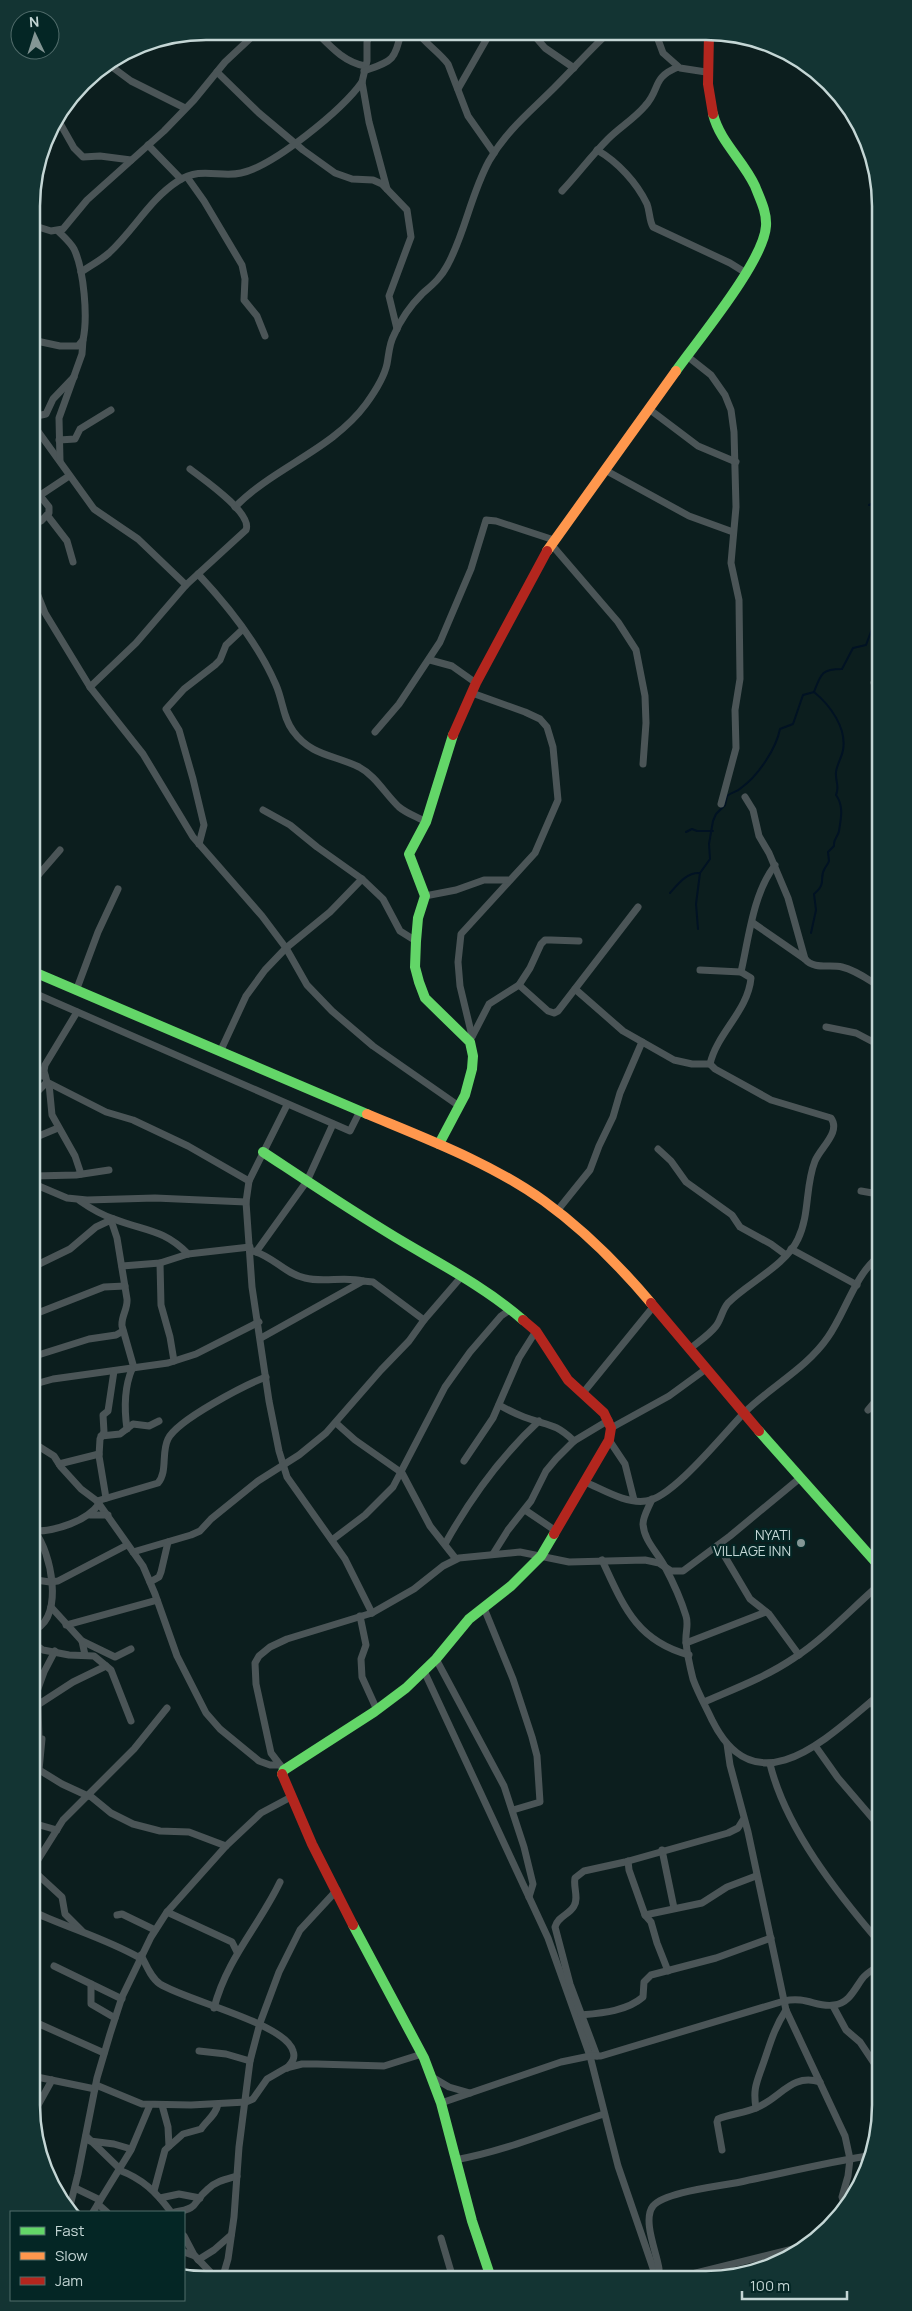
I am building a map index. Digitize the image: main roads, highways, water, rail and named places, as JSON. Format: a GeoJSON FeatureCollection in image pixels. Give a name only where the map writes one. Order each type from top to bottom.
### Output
{"type":"FeatureCollection","features":[{"type":"Feature","properties":{"kind":"main road"},"geometry":{"type":"LineString","coordinates":[[439,1144],[472,1079],[473,1050],[471,1039],[425,998],[416,967],[418,918],[425,896],[410,854],[416,837],[426,822],[449,745],[476,683],[534,572],[553,542],[746,273],[762,243],[768,224],[762,202],[747,170],[719,133],[708,95],[706,72],[708,40]]}},
{"type":"Feature","properties":{"kind":"main road"},"geometry":{"type":"LineString","coordinates":[[40,975],[439,1144],[503,1176],[557,1211],[611,1259],[800,1478],[872,1558]]}},
{"type":"Feature","properties":{"kind":"main road"},"geometry":{"type":"LineString","coordinates":[[263,1152],[379,1228],[431,1256],[511,1309],[536,1331],[568,1380],[604,1413],[610,1424],[609,1440],[541,1556],[511,1586],[455,1634],[424,1671],[377,1710],[282,1767],[283,1778],[312,1844],[337,1890],[383,1986],[422,2054],[432,2077],[441,2103],[472,2221],[489,2271]]}},
{"type":"Feature","properties":{"kind":"waterway"},"geometry":{"type":"LineString","coordinates":[[814,692],[823,673],[842,669],[853,648],[866,645],[872,629]]}},
{"type":"Feature","properties":{"kind":"waterway"},"geometry":{"type":"LineString","coordinates":[[698,929],[696,904],[700,873],[710,859],[709,844],[716,814],[725,805],[727,796],[754,777],[775,745],[780,729],[793,724],[803,695],[814,692]]}},
{"type":"Feature","properties":{"kind":"waterway"},"geometry":{"type":"LineString","coordinates":[[811,933],[816,910],[814,894],[821,886],[822,875],[829,861],[828,852],[834,846],[839,831],[841,812],[839,799],[836,795],[838,789],[836,772],[844,742],[840,725],[836,718],[826,703],[814,692]]}},
{"type":"Feature","properties":{"kind":"waterway"},"geometry":{"type":"LineString","coordinates":[[686,832],[692,829],[697,831],[713,831]]}},
{"type":"Feature","properties":{"kind":"waterway"},"geometry":{"type":"LineString","coordinates":[[670,893],[691,874],[700,873]]}},
{"type":"Feature","properties":{"kind":"place","name":"NYATI VILLAGE INN"},"geometry":{"type":"Point","coordinates":[801,1543]}}]}
